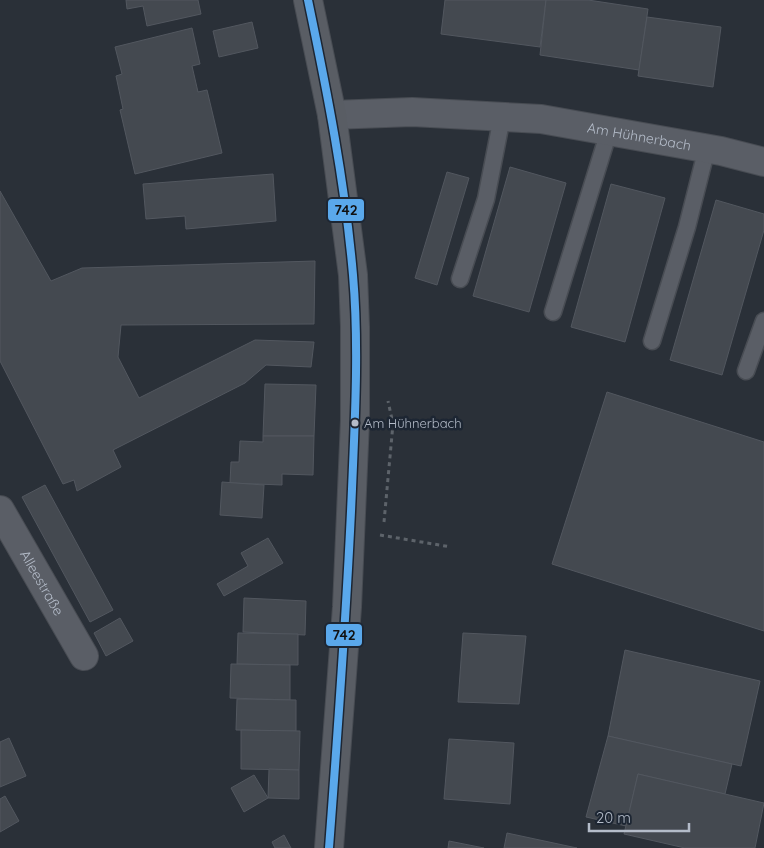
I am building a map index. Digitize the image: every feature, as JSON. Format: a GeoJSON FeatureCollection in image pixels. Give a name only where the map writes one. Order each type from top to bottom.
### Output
{"type":"FeatureCollection","features":[{"type":"Feature","properties":{"kind":"street"},"geometry":{"type":"LineString","coordinates":[[308,0],[332,115],[353,275],[355,420],[347,607],[329,848]]}},
{"type":"Feature","properties":{"kind":"street","name":"Am Hühnerbach"},"geometry":{"type":"LineString","coordinates":[[332,115],[412,112],[541,119],[707,148],[764,162]]}},
{"type":"Feature","properties":{"kind":"street","name":"Alleestraße"},"geometry":{"type":"LineString","coordinates":[[0,510],[84,656]]}},
{"type":"Feature","properties":{"kind":"lane"},"geometry":{"type":"LineString","coordinates":[[460,279],[486,199],[502,117]]}},
{"type":"Feature","properties":{"kind":"lane"},"geometry":{"type":"LineString","coordinates":[[553,312],[609,131]]}},
{"type":"Feature","properties":{"kind":"lane"},"geometry":{"type":"LineString","coordinates":[[652,342],[687,227],[707,148]]}},
{"type":"Feature","properties":{"kind":"lane"},"geometry":{"type":"LineString","coordinates":[[746,371],[764,321]]}},
{"type":"Feature","properties":{"kind":"path"},"geometry":{"type":"LineString","coordinates":[[380,535],[451,547]]}},
{"type":"Feature","properties":{"kind":"building"},"geometry":{"type":"Polygon","coordinates":[[[126,0],[198,0],[201,14],[147,26],[143,6],[127,9],[126,0]]]}},
{"type":"Feature","properties":{"kind":"building"},"geometry":{"type":"Polygon","coordinates":[[[445,0],[546,0],[540,47],[441,34],[445,0]]]}},
{"type":"Feature","properties":{"kind":"building"},"geometry":{"type":"Polygon","coordinates":[[[546,0],[588,0],[648,9],[639,70],[540,55],[546,0]]]}},
{"type":"Feature","properties":{"kind":"building"},"geometry":{"type":"Polygon","coordinates":[[[647,17],[721,27],[713,87],[638,76],[647,17]]]}},
{"type":"Feature","properties":{"kind":"building"},"geometry":{"type":"Polygon","coordinates":[[[252,22],[258,48],[219,57],[213,31],[252,22]]]}},
{"type":"Feature","properties":{"kind":"building"},"geometry":{"type":"Polygon","coordinates":[[[192,28],[200,64],[192,66],[198,92],[207,90],[222,153],[135,174],[120,110],[123,109],[116,76],[122,74],[115,47],[192,28]]]}},
{"type":"Feature","properties":{"kind":"building"},"geometry":{"type":"Polygon","coordinates":[[[510,167],[566,183],[529,312],[473,296],[510,167]]]}},
{"type":"Feature","properties":{"kind":"building"},"geometry":{"type":"Polygon","coordinates":[[[447,172],[469,178],[437,285],[415,278],[447,172]]]}},
{"type":"Feature","properties":{"kind":"building"},"geometry":{"type":"Polygon","coordinates":[[[273,174],[276,221],[186,229],[185,216],[146,219],[143,184],[273,174]]]}},
{"type":"Feature","properties":{"kind":"building"},"geometry":{"type":"Polygon","coordinates":[[[611,184],[665,198],[625,342],[571,327],[611,184]]]}},
{"type":"Feature","properties":{"kind":"building"},"geometry":{"type":"Polygon","coordinates":[[[0,191],[51,281],[82,268],[315,261],[314,324],[121,325],[118,357],[139,398],[255,340],[314,342],[311,367],[266,365],[245,383],[113,450],[121,467],[77,491],[74,480],[63,484],[0,361],[0,191]]]}},
{"type":"Feature","properties":{"kind":"building"},"geometry":{"type":"Polygon","coordinates":[[[716,200],[764,214],[764,230],[722,375],[670,360],[716,200]]]}},
{"type":"Feature","properties":{"kind":"building"},"geometry":{"type":"Polygon","coordinates":[[[265,384],[316,385],[314,436],[263,436],[265,384]]]}},
{"type":"Feature","properties":{"kind":"building"},"geometry":{"type":"Polygon","coordinates":[[[607,392],[764,442],[764,631],[552,564],[607,392]]]}},
{"type":"Feature","properties":{"kind":"building"},"geometry":{"type":"Polygon","coordinates":[[[263,436],[314,436],[313,475],[282,474],[282,485],[230,483],[231,462],[239,462],[240,441],[263,442],[263,436]]]}},
{"type":"Feature","properties":{"kind":"building"},"geometry":{"type":"Polygon","coordinates":[[[222,482],[264,485],[262,518],[220,515],[222,482]]]}},
{"type":"Feature","properties":{"kind":"building"},"geometry":{"type":"Polygon","coordinates":[[[45,485],[113,610],[90,622],[22,497],[45,485]]]}},
{"type":"Feature","properties":{"kind":"building"},"geometry":{"type":"Polygon","coordinates":[[[268,538],[283,563],[224,596],[217,584],[248,566],[241,553],[268,538]]]}},
{"type":"Feature","properties":{"kind":"building"},"geometry":{"type":"Polygon","coordinates":[[[244,598],[306,601],[305,635],[243,632],[244,598]]]}},
{"type":"Feature","properties":{"kind":"building"},"geometry":{"type":"Polygon","coordinates":[[[120,618],[133,641],[106,656],[94,633],[120,618]]]}},
{"type":"Feature","properties":{"kind":"building"},"geometry":{"type":"Polygon","coordinates":[[[238,633],[298,634],[298,665],[237,664],[238,633]]]}},
{"type":"Feature","properties":{"kind":"building"},"geometry":{"type":"Polygon","coordinates":[[[463,633],[526,636],[519,704],[458,702],[463,633]]]}},
{"type":"Feature","properties":{"kind":"building"},"geometry":{"type":"Polygon","coordinates":[[[625,650],[760,681],[741,766],[608,736],[625,650]]]}},
{"type":"Feature","properties":{"kind":"building"},"geometry":{"type":"Polygon","coordinates":[[[231,664],[290,665],[290,700],[230,698],[231,664]]]}},
{"type":"Feature","properties":{"kind":"building"},"geometry":{"type":"Polygon","coordinates":[[[237,699],[296,700],[296,731],[236,730],[237,699]]]}},
{"type":"Feature","properties":{"kind":"building"},"geometry":{"type":"Polygon","coordinates":[[[241,730],[300,731],[299,770],[241,769],[241,730]]]}},
{"type":"Feature","properties":{"kind":"building"},"geometry":{"type":"Polygon","coordinates":[[[608,736],[732,764],[725,794],[638,774],[626,826],[586,817],[608,736]]]}},
{"type":"Feature","properties":{"kind":"building"},"geometry":{"type":"Polygon","coordinates":[[[9,738],[26,776],[0,787],[0,742],[9,738]]]}},
{"type":"Feature","properties":{"kind":"building"},"geometry":{"type":"Polygon","coordinates":[[[449,739],[514,743],[510,804],[444,799],[449,739]]]}},
{"type":"Feature","properties":{"kind":"building"},"geometry":{"type":"Polygon","coordinates":[[[269,769],[299,770],[299,799],[268,798],[269,769]]]}},
{"type":"Feature","properties":{"kind":"building"},"geometry":{"type":"Polygon","coordinates":[[[638,774],[764,803],[755,848],[685,848],[624,834],[638,774]]]}},
{"type":"Feature","properties":{"kind":"building"},"geometry":{"type":"Polygon","coordinates":[[[254,775],[268,798],[244,812],[231,788],[254,775]]]}},
{"type":"Feature","properties":{"kind":"building"},"geometry":{"type":"Polygon","coordinates":[[[5,796],[19,821],[0,832],[0,799],[5,796]]]}},
{"type":"Feature","properties":{"kind":"building"},"geometry":{"type":"Polygon","coordinates":[[[507,833],[577,848],[504,848],[507,833]]]}},
{"type":"Feature","properties":{"kind":"building"},"geometry":{"type":"Polygon","coordinates":[[[284,835],[291,848],[275,848],[272,842],[284,835]]]}},
{"type":"Feature","properties":{"kind":"building"},"geometry":{"type":"Polygon","coordinates":[[[449,841],[484,848],[448,848],[449,841]]]}},
{"type":"Feature","properties":{"kind":"transit line","name":"742"},"geometry":{"type":"LineString","coordinates":[[308,0],[340,171],[350,240],[356,328],[350,534],[329,848]]}},
{"type":"Feature","properties":{"kind":"place","name":"Am Hühnerbach"},"geometry":{"type":"Point","coordinates":[355,423]}}]}
